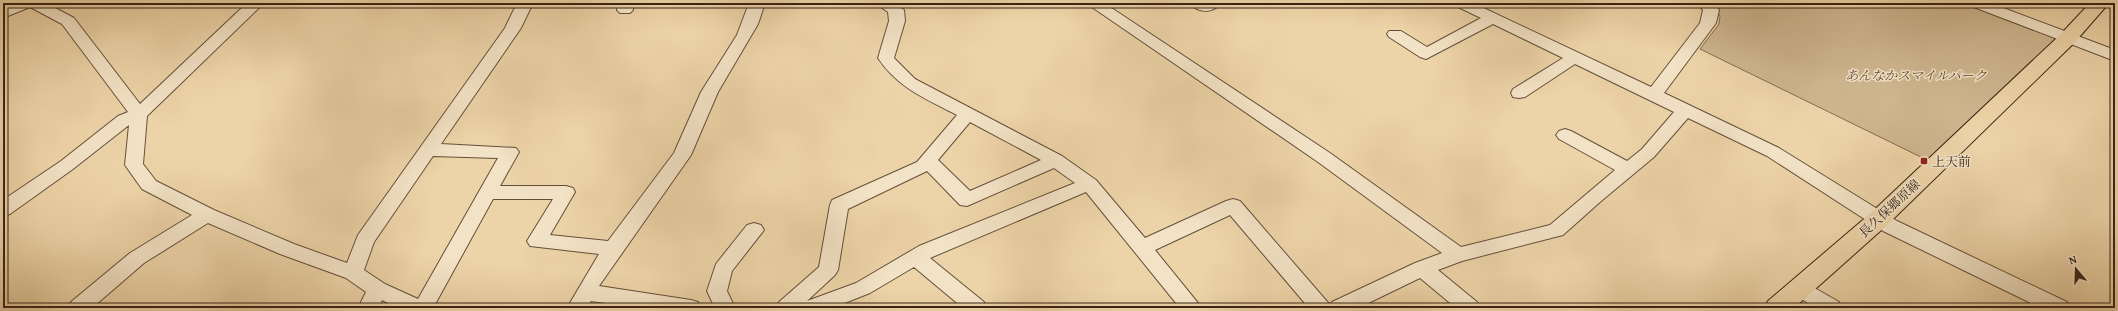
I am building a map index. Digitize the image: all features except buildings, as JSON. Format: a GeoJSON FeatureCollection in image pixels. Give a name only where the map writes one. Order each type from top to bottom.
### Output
{"type":"FeatureCollection","features":[{"type":"Feature","properties":{"kind":"main road","name":"長久保郷原線"},"geometry":{"type":"LineString","coordinates":[[1777,308],[1879,218],[2067,38],[2100,3]]}},
{"type":"Feature","properties":{"kind":"street"},"geometry":{"type":"LineString","coordinates":[[3,13],[27,3]]}},
{"type":"Feature","properties":{"kind":"street"},"geometry":{"type":"LineString","coordinates":[[34,3],[68,21],[139,114],[134,165],[150,186],[207,215],[287,249],[352,273],[378,289],[417,308]]}},
{"type":"Feature","properties":{"kind":"street"},"geometry":{"type":"LineString","coordinates":[[3,209],[66,165],[124,120],[139,114],[256,3]]}},
{"type":"Feature","properties":{"kind":"street"},"geometry":{"type":"LineString","coordinates":[[352,273],[365,240],[513,28],[525,3]]}},
{"type":"Feature","properties":{"kind":"street"},"geometry":{"type":"LineString","coordinates":[[691,308],[581,300],[614,249],[682,155],[713,84],[754,19],[757,3]]}},
{"type":"Feature","properties":{"kind":"street"},"geometry":{"type":"LineString","coordinates":[[883,3],[896,10],[897,21],[886,58],[892,67],[909,82],[1056,160],[1089,184],[1192,308]]}},
{"type":"Feature","properties":{"kind":"street"},"geometry":{"type":"LineString","coordinates":[[1094,3],[1424,228],[1458,255]]}},
{"type":"Feature","properties":{"kind":"street"},"geometry":{"type":"LineString","coordinates":[[1198,3],[1202,7],[1213,3]]}},
{"type":"Feature","properties":{"kind":"street"},"geometry":{"type":"LineString","coordinates":[[1461,3],[1773,152],[1919,242],[2060,308]]}},
{"type":"Feature","properties":{"kind":"street"},"geometry":{"type":"LineString","coordinates":[[1654,95],[1708,23],[1711,10],[1705,3]]}},
{"type":"Feature","properties":{"kind":"street"},"geometry":{"type":"LineString","coordinates":[[1976,3],[2115,56]]}},
{"type":"Feature","properties":{"kind":"street"},"geometry":{"type":"LineString","coordinates":[[1395,34],[1426,54],[1493,18]]}},
{"type":"Feature","properties":{"kind":"street"},"geometry":{"type":"LineString","coordinates":[[1519,93],[1575,58]]}},
{"type":"Feature","properties":{"kind":"street"},"geometry":{"type":"LineString","coordinates":[[1339,308],[1422,268],[1458,255],[1556,230],[1648,153],[1685,110]]}},
{"type":"Feature","properties":{"kind":"street"},"geometry":{"type":"LineString","coordinates":[[786,308],[828,270],[839,205],[923,166],[968,114]]}},
{"type":"Feature","properties":{"kind":"street"},"geometry":{"type":"LineString","coordinates":[[1565,135],[1628,169]]}},
{"type":"Feature","properties":{"kind":"street"},"geometry":{"type":"LineString","coordinates":[[423,308],[510,152],[427,150]]}},
{"type":"Feature","properties":{"kind":"street"},"geometry":{"type":"LineString","coordinates":[[928,161],[967,200],[1056,160]]}},
{"type":"Feature","properties":{"kind":"street"},"geometry":{"type":"LineString","coordinates":[[810,308],[862,288],[926,251],[1089,184]]}},
{"type":"Feature","properties":{"kind":"street"},"geometry":{"type":"LineString","coordinates":[[487,193],[566,192],[537,241],[614,249]]}},
{"type":"Feature","properties":{"kind":"street"},"geometry":{"type":"LineString","coordinates":[[1142,248],[1233,206],[1321,308]]}},
{"type":"Feature","properties":{"kind":"street"},"geometry":{"type":"LineString","coordinates":[[78,308],[138,258],[207,215]]}},
{"type":"Feature","properties":{"kind":"street"},"geometry":{"type":"LineString","coordinates":[[724,308],[717,291],[723,269],[754,230]]}},
{"type":"Feature","properties":{"kind":"street"},"geometry":{"type":"LineString","coordinates":[[915,257],[977,308]]}},
{"type":"Feature","properties":{"kind":"street"},"geometry":{"type":"LineString","coordinates":[[1422,268],[1470,308]]}},
{"type":"Feature","properties":{"kind":"street"},"geometry":{"type":"LineString","coordinates":[[1800,288],[1832,308]]}},
{"type":"Feature","properties":{"kind":"street"},"geometry":{"type":"LineString","coordinates":[[368,308],[378,289]]}},
{"type":"Feature","properties":{"kind":"green space","name":"あんなかスマイルパーク"},"geometry":{"type":"Polygon","coordinates":[[[1711,3],[1972,3],[2057,37],[2012,84],[1929,161],[1700,49],[1719,24],[1720,16],[1711,3]]]}},
{"type":"Feature","properties":{"kind":"place","name":"上天前"},"geometry":{"type":"Point","coordinates":[1924,161]}}]}
